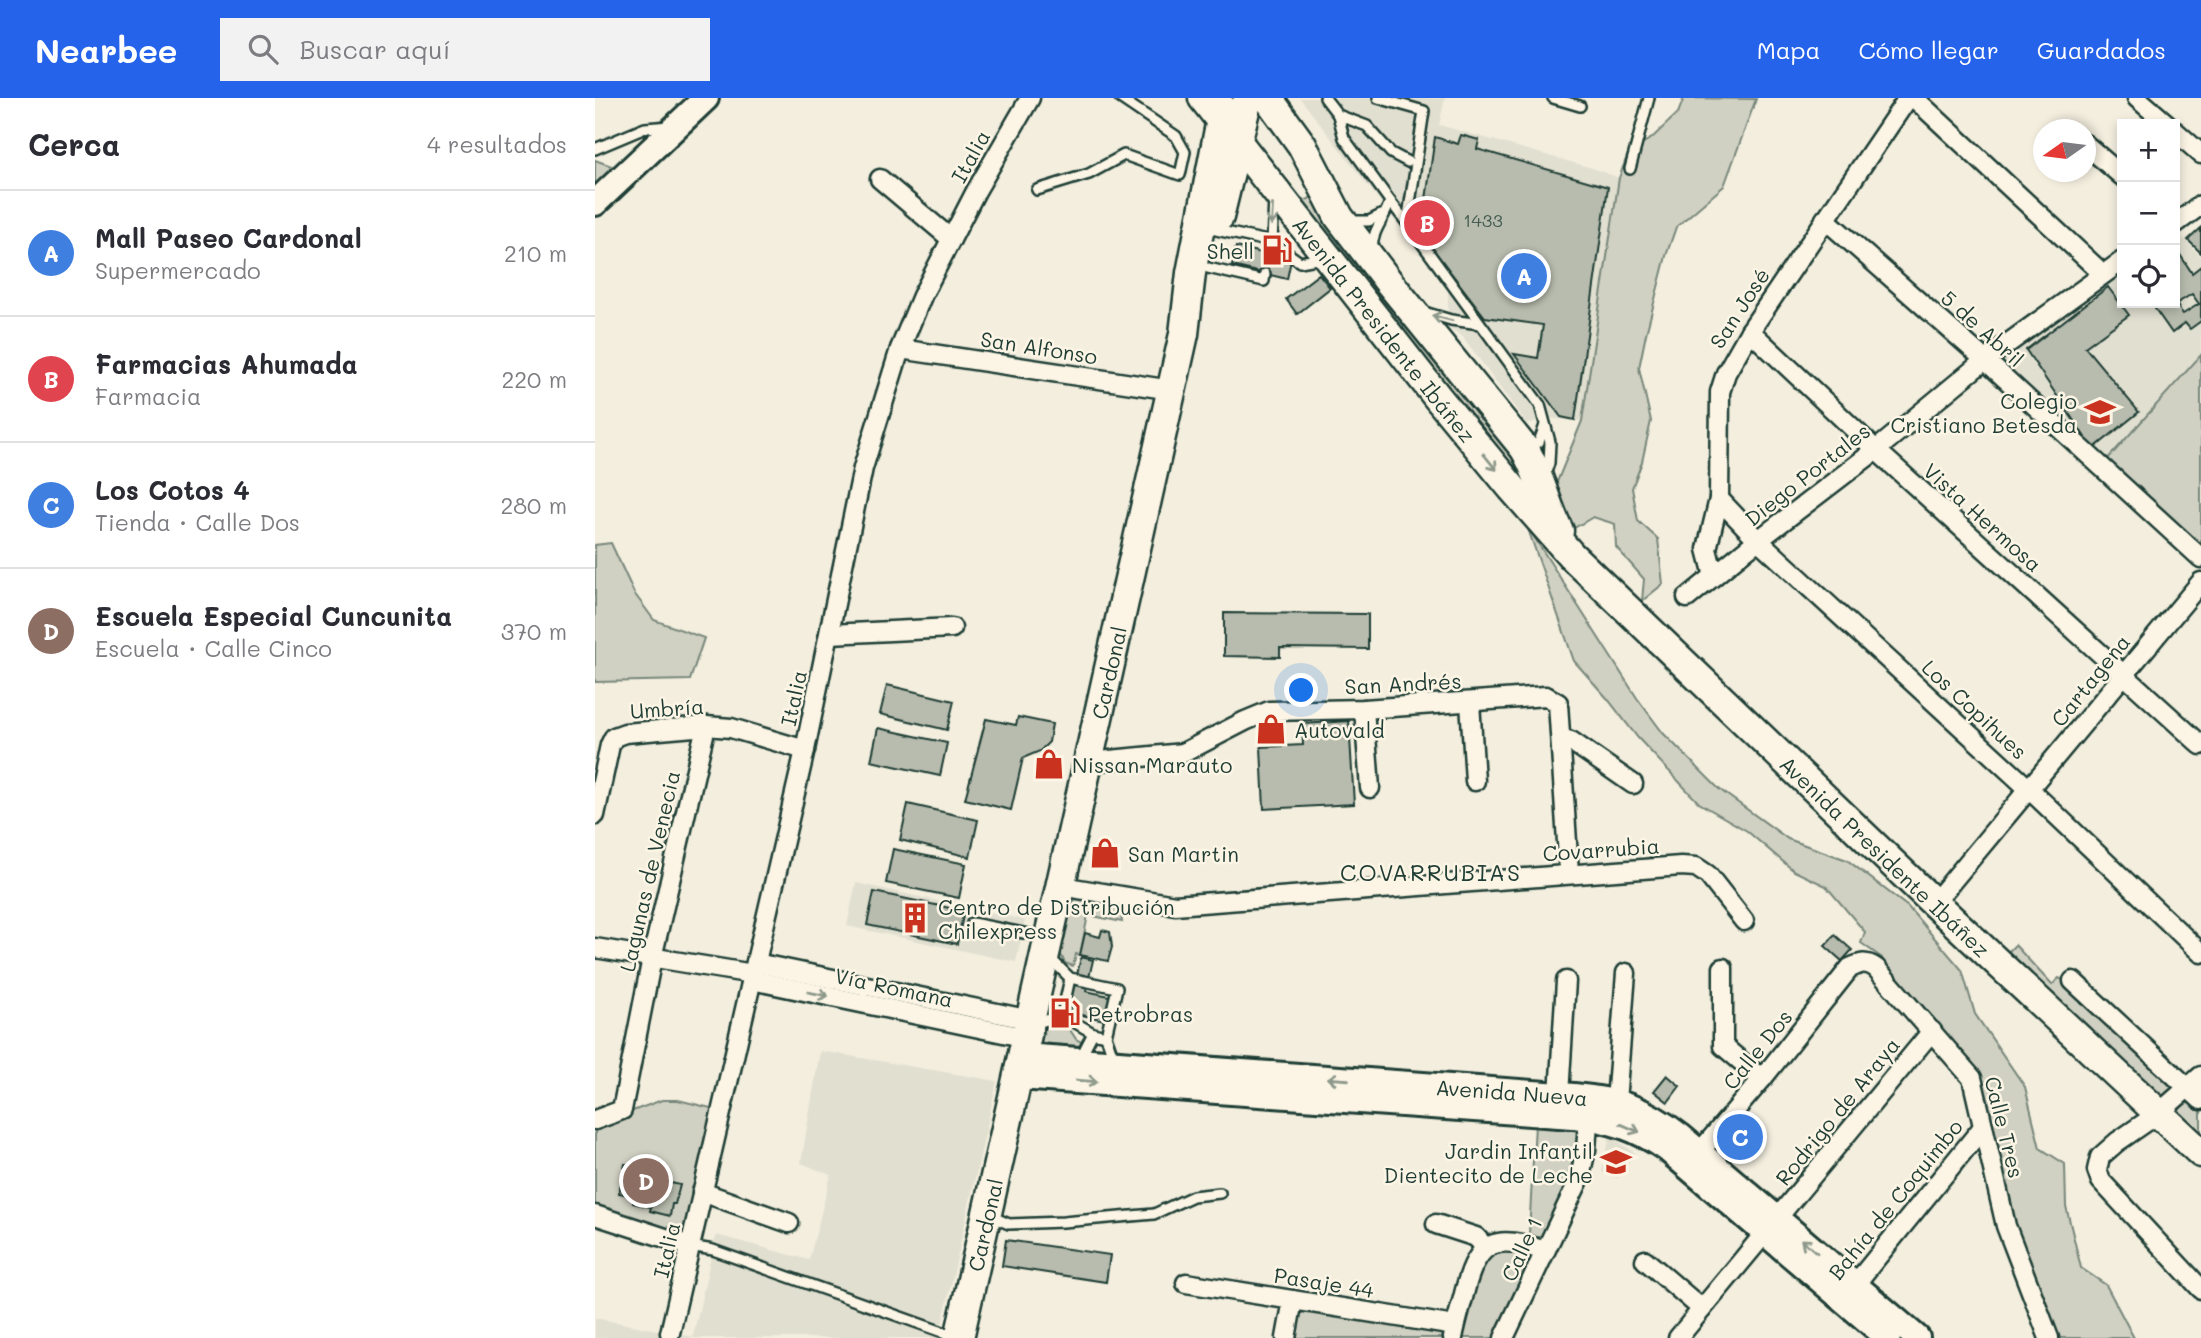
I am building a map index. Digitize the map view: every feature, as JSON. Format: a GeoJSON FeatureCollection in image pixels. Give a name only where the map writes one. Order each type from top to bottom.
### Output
{"type":"FeatureCollection","features":[{"type":"Feature","properties":{"kind":"main road"},"geometry":{"type":"LineString","coordinates":[[1196,98],[1207,136],[1211,167]]}},
{"type":"Feature","properties":{"kind":"main road","name":"Cardonal"},"geometry":{"type":"LineString","coordinates":[[1184,334],[1199,301],[1248,98]]}},
{"type":"Feature","properties":{"kind":"main road","name":"Avenida Presidente Ibáñez"},"geometry":{"type":"LineString","coordinates":[[1268,98],[1311,160],[1339,217],[1524,448],[1571,555]]}},
{"type":"Feature","properties":{"kind":"main road","name":"Cardonal"},"geometry":{"type":"LineString","coordinates":[[959,1338],[1184,334],[1191,273],[1211,167],[1216,105]]}},
{"type":"Feature","properties":{"kind":"main road","name":"Avenida Presidente Ibáñez"},"geometry":{"type":"LineString","coordinates":[[1216,105],[1238,142],[1360,299],[1512,488],[1571,555],[1934,903],[2201,1153]]}},
{"type":"Feature","properties":{"kind":"main road"},"geometry":{"type":"LineString","coordinates":[[1275,189],[1288,196],[1304,193],[1313,180],[1311,160]]}},
{"type":"Feature","properties":{"kind":"main road"},"geometry":{"type":"LineString","coordinates":[[1360,299],[1357,288],[1363,275],[1379,274],[1389,282]]}},
{"type":"Feature","properties":{"kind":"main road"},"geometry":{"type":"LineString","coordinates":[[1512,488],[1528,495],[1536,491],[1541,483]]}},
{"type":"Feature","properties":{"kind":"street","name":"Italia"},"geometry":{"type":"LineString","coordinates":[[669,1335],[805,750],[863,468],[900,349],[922,296],[976,191],[1030,98]]}},
{"type":"Feature","properties":{"kind":"street","name":"San José"},"geometry":{"type":"LineString","coordinates":[[1714,576],[1707,548],[1719,499],[1720,392],[1725,373],[1750,331],[1908,98]]}},
{"type":"Feature","properties":{"kind":"street"},"geometry":{"type":"LineString","coordinates":[[1914,98],[2103,274]]}},
{"type":"Feature","properties":{"kind":"street"},"geometry":{"type":"LineString","coordinates":[[2137,98],[2161,119]]}},
{"type":"Feature","properties":{"kind":"street"},"geometry":{"type":"LineString","coordinates":[[595,203],[677,125],[699,100]]}},
{"type":"Feature","properties":{"kind":"street"},"geometry":{"type":"LineString","coordinates":[[2180,135],[2201,154]]}},
{"type":"Feature","properties":{"kind":"street"},"geometry":{"type":"LineString","coordinates":[[2096,154],[2117,172]]}},
{"type":"Feature","properties":{"kind":"street"},"geometry":{"type":"LineString","coordinates":[[880,179],[951,239]]}},
{"type":"Feature","properties":{"kind":"street"},"geometry":{"type":"LineString","coordinates":[[2180,220],[2201,205]]}},
{"type":"Feature","properties":{"kind":"street","name":"5 de Abril"},"geometry":{"type":"LineString","coordinates":[[1825,219],[1985,360],[2201,558]]}},
{"type":"Feature","properties":{"kind":"street","name":"Diego Portales"},"geometry":{"type":"LineString","coordinates":[[1688,598],[1985,360],[2117,264]]}},
{"type":"Feature","properties":{"kind":"street","name":"Vista Hermosa"},"geometry":{"type":"LineString","coordinates":[[1750,331],[1876,450],[2124,675],[2197,734]]}},
{"type":"Feature","properties":{"kind":"street","name":"San Alfonso"},"geometry":{"type":"LineString","coordinates":[[900,349],[1172,390]]}},
{"type":"Feature","properties":{"kind":"street","name":"Los Copihues"},"geometry":{"type":"LineString","coordinates":[[1719,499],[1758,540],[2030,790],[2201,953]]}},
{"type":"Feature","properties":{"kind":"street","name":"Cartagena"},"geometry":{"type":"LineString","coordinates":[[1934,903],[2201,582]]}},
{"type":"Feature","properties":{"kind":"street"},"geometry":{"type":"LineString","coordinates":[[830,634],[952,628]]}},
{"type":"Feature","properties":{"kind":"street","name":"San Andrés"},"geometry":{"type":"LineString","coordinates":[[1089,762],[1183,753],[1269,711],[1364,709],[1546,696],[1557,703],[1569,873]]}},
{"type":"Feature","properties":{"kind":"street"},"geometry":{"type":"LineString","coordinates":[[1469,702],[1475,781]]}},
{"type":"Feature","properties":{"kind":"street"},"geometry":{"type":"LineString","coordinates":[[1364,709],[1370,788]]}},
{"type":"Feature","properties":{"kind":"street","name":"Umbría"},"geometry":{"type":"LineString","coordinates":[[595,815],[610,745],[614,737],[625,733],[706,726],[731,729],[805,750]]}},
{"type":"Feature","properties":{"kind":"street","name":"Lagunas de Venecia"},"geometry":{"type":"LineString","coordinates":[[595,1120],[622,1110],[652,958],[706,726]]}},
{"type":"Feature","properties":{"kind":"street"},"geometry":{"type":"LineString","coordinates":[[1561,738],[1571,741],[1633,784]]}},
{"type":"Feature","properties":{"kind":"street","name":"Covarrubia"},"geometry":{"type":"LineString","coordinates":[[1061,887],[1175,905],[1681,866],[1696,867],[1708,875],[1744,921]]}},
{"type":"Feature","properties":{"kind":"street","name":"Vía Romana"},"geometry":{"type":"LineString","coordinates":[[595,948],[753,972],[1026,1043]]}},
{"type":"Feature","properties":{"kind":"street","name":"Calle Tres"},"geometry":{"type":"LineString","coordinates":[[1862,962],[1876,968],[1972,1078],[2006,1226],[2049,1338]]}},
{"type":"Feature","properties":{"kind":"street","name":"Calle Dos"},"geometry":{"type":"LineString","coordinates":[[1694,1160],[1850,968],[1862,962]]}},
{"type":"Feature","properties":{"kind":"street"},"geometry":{"type":"LineString","coordinates":[[1723,968],[1723,1046],[1762,1079]]}},
{"type":"Feature","properties":{"kind":"street"},"geometry":{"type":"LineString","coordinates":[[1616,1102],[1626,973]]}},
{"type":"Feature","properties":{"kind":"street"},"geometry":{"type":"LineString","coordinates":[[1559,1095],[1566,981]]}},
{"type":"Feature","properties":{"kind":"street"},"geometry":{"type":"LineString","coordinates":[[2073,981],[2197,1088],[2117,1142],[2100,1157],[2098,1175],[2147,1233],[2201,1289]]}},
{"type":"Feature","properties":{"kind":"street","name":"Rodrigo de Araya"},"geometry":{"type":"LineString","coordinates":[[1678,1338],[1932,1031]]}},
{"type":"Feature","properties":{"kind":"street","name":"Avenida Nueva"},"geometry":{"type":"LineString","coordinates":[[1026,1043],[1079,1060],[1115,1063],[1202,1080],[1589,1107],[1616,1102],[1638,1109],[1658,1120],[1694,1160],[1849,1292],[1917,1338]]}},
{"type":"Feature","properties":{"kind":"street","name":"Avenida Nueva"},"geometry":{"type":"LineString","coordinates":[[1026,1043],[1202,1080]]}},
{"type":"Feature","properties":{"kind":"street","name":"Avenida Nueva"},"geometry":{"type":"LineString","coordinates":[[1387,1093],[1559,1095],[1589,1107],[1694,1160]]}},
{"type":"Feature","properties":{"kind":"street","name":"Calle 1"},"geometry":{"type":"LineString","coordinates":[[1504,1338],[1579,1180],[1586,1150],[1589,1107]]}},
{"type":"Feature","properties":{"kind":"street","name":"Bahía de Coquimbo"},"geometry":{"type":"LineString","coordinates":[[1849,1292],[1983,1128]]}},
{"type":"Feature","properties":{"kind":"street"},"geometry":{"type":"LineString","coordinates":[[702,1192],[789,1223]]}},
{"type":"Feature","properties":{"kind":"street"},"geometry":{"type":"LineString","coordinates":[[595,1214],[690,1246]]}},
{"type":"Feature","properties":{"kind":"street"},"geometry":{"type":"LineString","coordinates":[[1436,1224],[1476,1237],[1485,1247]]}},
{"type":"Feature","properties":{"kind":"street"},"geometry":{"type":"LineString","coordinates":[[1454,1332],[1470,1269],[1477,1255],[1485,1247],[1503,1242],[1545,1251]]}},
{"type":"Feature","properties":{"kind":"street"},"geometry":{"type":"LineString","coordinates":[[1645,1260],[1702,1309]]}},
{"type":"Feature","properties":{"kind":"street","name":"Pasaje 44"},"geometry":{"type":"LineString","coordinates":[[1186,1283],[1293,1300],[1454,1332]]}},
{"type":"Feature","properties":{"kind":"street","name":"Avenida Nueva"},"geometry":{"type":"LineString","coordinates":[[1849,1292],[1888,1338]]}},
{"type":"Feature","properties":{"kind":"street"},"geometry":{"type":"LineString","coordinates":[[1286,1338],[1293,1300]]}},
{"type":"Feature","properties":{"kind":"lane"},"geometry":{"type":"LineString","coordinates":[[1037,190],[1089,174],[1124,155],[1180,175],[1185,152],[1176,136],[1120,98]]}},
{"type":"Feature","properties":{"kind":"lane"},"geometry":{"type":"LineString","coordinates":[[1325,98],[1338,116],[1344,138],[1389,205],[1407,223],[1534,393],[1545,420],[1551,453],[1548,469],[1541,483]]}},
{"type":"Feature","properties":{"kind":"lane"},"geometry":{"type":"LineString","coordinates":[[1378,98],[1424,111],[1407,223]]}},
{"type":"Feature","properties":{"kind":"lane"},"geometry":{"type":"LineString","coordinates":[[1553,98],[1580,106]]}},
{"type":"Feature","properties":{"kind":"lane"},"geometry":{"type":"LineString","coordinates":[[1630,169],[1649,98]]}},
{"type":"Feature","properties":{"kind":"lane"},"geometry":{"type":"LineString","coordinates":[[1338,116],[1367,126],[1391,153],[1408,162]]}},
{"type":"Feature","properties":{"kind":"lane"},"geometry":{"type":"LineString","coordinates":[[595,149],[645,128],[677,125]]}},
{"type":"Feature","properties":{"kind":"lane"},"geometry":{"type":"LineString","coordinates":[[1269,254],[1275,189]]}},
{"type":"Feature","properties":{"kind":"lane"},"geometry":{"type":"LineString","coordinates":[[1339,217],[1361,222],[1377,218],[1389,205]]}},
{"type":"Feature","properties":{"kind":"lane"},"geometry":{"type":"LineString","coordinates":[[1389,205],[1374,234],[1389,282],[1432,316],[1481,324]]}},
{"type":"Feature","properties":{"kind":"lane"},"geometry":{"type":"LineString","coordinates":[[1216,230],[1272,242],[1300,262],[1328,257]]}},
{"type":"Feature","properties":{"kind":"lane"},"geometry":{"type":"LineString","coordinates":[[1207,268],[1263,281],[1265,274]]}},
{"type":"Feature","properties":{"kind":"lane"},"geometry":{"type":"LineString","coordinates":[[1524,448],[1539,443],[1545,420]]}},
{"type":"Feature","properties":{"kind":"lane"},"geometry":{"type":"LineString","coordinates":[[972,923],[1048,946],[1070,978],[1117,988],[1106,1036],[1115,1063]]}},
{"type":"Feature","properties":{"kind":"lane"},"geometry":{"type":"LineString","coordinates":[[1026,1043],[1062,1014],[1070,978]]}},
{"type":"Feature","properties":{"kind":"lane"},"geometry":{"type":"LineString","coordinates":[[1062,1014],[1093,1033],[1106,1036]]}},
{"type":"Feature","properties":{"kind":"lane"},"geometry":{"type":"LineString","coordinates":[[1079,1060],[1093,1033]]}},
{"type":"Feature","properties":{"kind":"lane"},"geometry":{"type":"LineString","coordinates":[[987,1215],[1009,1224],[1128,1217],[1154,1214],[1193,1196],[1220,1193]]}},
{"type":"Feature","properties":{"kind":"lane"},"geometry":{"type":"LineString","coordinates":[[690,1246],[713,1250],[959,1338]]}},
{"type":"Feature","properties":{"kind":"shaded area"},"geometry":{"type":"Polygon","coordinates":[[[1300,98],[1445,98],[1439,125],[1619,178],[1582,421],[1547,418],[1527,424],[1463,337],[1448,327],[1448,289],[1300,98]]]}},
{"type":"Feature","properties":{"kind":"shaded area"},"geometry":{"type":"Polygon","coordinates":[[[1684,98],[1756,99],[1724,186],[1676,227],[1646,334],[1639,368],[1651,421],[1642,462],[1632,488],[1638,521],[1658,539],[1663,584],[1642,601],[1644,579],[1616,547],[1615,524],[1593,517],[1574,528],[1558,496],[1557,482],[1582,421],[1619,178],[1629,151],[1652,138],[1678,113],[1684,98]]]}},
{"type":"Feature","properties":{"kind":"shaded area"},"geometry":{"type":"Polygon","coordinates":[[[595,160],[614,167],[595,185],[595,160]]]}},
{"type":"Feature","properties":{"kind":"shaded area"},"geometry":{"type":"Polygon","coordinates":[[[1317,190],[1361,269],[1356,278],[1301,202],[1309,199],[1317,190]]]}},
{"type":"Feature","properties":{"kind":"shaded area","name":"Colegio Cristiano Betesda"},"geometry":{"type":"Polygon","coordinates":[[[2180,234],[2201,257],[2201,355],[2105,462],[1995,362],[2117,271],[2117,308],[2180,308],[2180,234]]]}},
{"type":"Feature","properties":{"kind":"shaded area"},"geometry":{"type":"Polygon","coordinates":[[[1371,278],[1529,474],[1524,486],[1365,284],[1371,278]]]}},
{"type":"Feature","properties":{"kind":"shaded area"},"geometry":{"type":"Polygon","coordinates":[[[2201,355],[2201,547],[2105,462],[2201,355]]]}},
{"type":"Feature","properties":{"kind":"shaded area"},"geometry":{"type":"Polygon","coordinates":[[[1527,526],[1637,698],[1663,733],[1719,789],[1788,839],[1847,860],[1908,907],[1962,970],[1975,1014],[2025,1087],[2040,1148],[2065,1164],[2066,1206],[2081,1268],[2106,1285],[2134,1338],[2056,1338],[2019,1238],[1977,1079],[1881,962],[1882,958],[1861,943],[1865,932],[1826,886],[1794,871],[1747,831],[1699,803],[1638,738],[1574,661],[1527,526]]]}},
{"type":"Feature","properties":{"kind":"shaded area"},"geometry":{"type":"Polygon","coordinates":[[[611,543],[634,593],[654,620],[704,638],[690,680],[595,682],[595,545],[611,543]]]}},
{"type":"Feature","properties":{"kind":"shaded area"},"geometry":{"type":"Polygon","coordinates":[[[856,883],[1025,920],[1016,962],[847,926],[856,883]]]}},
{"type":"Feature","properties":{"kind":"shaded area"},"geometry":{"type":"Polygon","coordinates":[[[1075,899],[1120,906],[1122,922],[1088,915],[1080,955],[1076,954],[1073,966],[1065,963],[1060,953],[1070,904],[1075,899]]]}},
{"type":"Feature","properties":{"kind":"shaded area"},"geometry":{"type":"Polygon","coordinates":[[[2015,945],[2052,985],[2059,978],[2069,983],[2171,1082],[2173,1091],[2168,1097],[2160,1099],[2006,954],[2015,945]]]}},
{"type":"Feature","properties":{"kind":"shaded area"},"geometry":{"type":"Polygon","coordinates":[[[1055,1024],[1068,1027],[1076,1039],[1083,1043],[1078,1052],[1042,1047],[1043,1030],[1055,1024]]]}},
{"type":"Feature","properties":{"kind":"shaded area"},"geometry":{"type":"Polygon","coordinates":[[[820,1051],[997,1081],[939,1338],[595,1338],[595,1318],[693,1337],[716,1235],[809,1260],[831,1175],[801,1163],[820,1051]]]}},
{"type":"Feature","properties":{"kind":"shaded area"},"geometry":{"type":"Polygon","coordinates":[[[662,1100],[678,1100],[715,1109],[686,1237],[595,1207],[595,1125],[662,1100]]]}},
{"type":"Feature","properties":{"kind":"shaded area"},"geometry":{"type":"Polygon","coordinates":[[[2192,1102],[2201,1107],[2201,1139],[2178,1115],[2181,1105],[2192,1102]]]}},
{"type":"Feature","properties":{"kind":"shaded area"},"geometry":{"type":"Polygon","coordinates":[[[1535,1124],[1572,1127],[1577,1129],[1580,1141],[1571,1183],[1547,1234],[1541,1239],[1529,1234],[1535,1124]]]}},
{"type":"Feature","properties":{"kind":"shaded area","name":"Jardin Infantil Dientecito de Leche"},"geometry":{"type":"Polygon","coordinates":[[[1610,1136],[1635,1153],[1617,1178],[1602,1172],[1610,1136]]]}},
{"type":"Feature","properties":{"kind":"shaded area"},"geometry":{"type":"Polygon","coordinates":[[[1491,1249],[1533,1254],[1533,1261],[1497,1338],[1456,1338],[1473,1269],[1491,1249]]]}},
{"type":"Feature","properties":{"kind":"shaded area"},"geometry":{"type":"Polygon","coordinates":[[[1298,1307],[1442,1331],[1443,1338],[1291,1338],[1298,1307]]]}},
{"type":"Feature","properties":{"kind":"building"},"geometry":{"type":"Polygon","coordinates":[[[1461,135],[1479,140],[1477,149],[1608,187],[1575,420],[1561,417],[1514,354],[1538,358],[1543,325],[1485,317],[1421,234],[1435,137],[1458,144],[1461,135]]]}},
{"type":"Feature","properties":{"kind":"building"},"geometry":{"type":"Polygon","coordinates":[[[2201,228],[2201,253],[2188,240],[2201,228]]]}},
{"type":"Feature","properties":{"kind":"building"},"geometry":{"type":"Polygon","coordinates":[[[1236,247],[1291,260],[1287,279],[1232,266],[1236,247]]]}},
{"type":"Feature","properties":{"kind":"building"},"geometry":{"type":"Polygon","coordinates":[[[2180,255],[2192,273],[2201,266],[2201,321],[2190,329],[2185,323],[2172,333],[2154,308],[2179,308],[2183,314],[2199,304],[2192,294],[2180,302],[2180,255]]]}},
{"type":"Feature","properties":{"kind":"building"},"geometry":{"type":"Polygon","coordinates":[[[1319,274],[1330,288],[1297,314],[1286,299],[1319,274]]]}},
{"type":"Feature","properties":{"kind":"building"},"geometry":{"type":"Polygon","coordinates":[[[2108,287],[2117,299],[2117,308],[2124,308],[2129,315],[2085,347],[2139,412],[2093,449],[2026,350],[2108,287]]]}},
{"type":"Feature","properties":{"kind":"building"},"geometry":{"type":"Polygon","coordinates":[[[1224,613],[1368,614],[1368,649],[1280,648],[1280,657],[1224,656],[1224,613]]]}},
{"type":"Feature","properties":{"kind":"building"},"geometry":{"type":"Polygon","coordinates":[[[887,685],[954,701],[947,730],[880,714],[887,685]]]}},
{"type":"Feature","properties":{"kind":"building"},"geometry":{"type":"Polygon","coordinates":[[[1018,717],[1052,724],[1049,742],[1040,751],[1023,758],[1011,810],[965,799],[986,719],[1016,725],[1018,717]]]}},
{"type":"Feature","properties":{"kind":"building"},"geometry":{"type":"Polygon","coordinates":[[[1349,721],[1354,804],[1264,809],[1261,747],[1303,745],[1302,724],[1349,721]]]}},
{"type":"Feature","properties":{"kind":"building"},"geometry":{"type":"Polygon","coordinates":[[[878,728],[947,743],[940,776],[871,761],[878,728]]]}},
{"type":"Feature","properties":{"kind":"building"},"geometry":{"type":"Polygon","coordinates":[[[908,804],[978,820],[970,857],[900,840],[908,804]]]}},
{"type":"Feature","properties":{"kind":"building"},"geometry":{"type":"Polygon","coordinates":[[[893,849],[966,864],[959,898],[886,883],[893,849]]]}},
{"type":"Feature","properties":{"kind":"building","name":"Centro de Distribución Chilexpress"},"geometry":{"type":"Polygon","coordinates":[[[874,892],[964,911],[957,944],[867,925],[874,892]]]}},
{"type":"Feature","properties":{"kind":"building"},"geometry":{"type":"Polygon","coordinates":[[[1102,930],[1110,932],[1112,947],[1108,961],[1080,955],[1085,933],[1100,937],[1102,930]]]}},
{"type":"Feature","properties":{"kind":"building"},"geometry":{"type":"Polygon","coordinates":[[[1835,935],[1852,950],[1842,961],[1825,946],[1835,935]]]}},
{"type":"Feature","properties":{"kind":"building"},"geometry":{"type":"Polygon","coordinates":[[[1081,957],[1093,960],[1086,991],[1114,997],[1109,1021],[1059,1010],[1065,986],[1074,988],[1081,957]]]}},
{"type":"Feature","properties":{"kind":"building"},"geometry":{"type":"Polygon","coordinates":[[[1667,1075],[1680,1086],[1668,1102],[1654,1091],[1667,1075]]]}},
{"type":"Feature","properties":{"kind":"building"},"geometry":{"type":"Polygon","coordinates":[[[1743,1127],[1749,1132],[1740,1144],[1737,1141],[1733,1147],[1729,1144],[1743,1127]]]}},
{"type":"Feature","properties":{"kind":"building"},"geometry":{"type":"Polygon","coordinates":[[[625,1164],[668,1174],[666,1182],[680,1185],[670,1216],[650,1211],[651,1207],[633,1203],[634,1196],[619,1193],[625,1164]]]}},
{"type":"Feature","properties":{"kind":"building"},"geometry":{"type":"Polygon","coordinates":[[[1006,1240],[1110,1255],[1106,1282],[1002,1266],[1006,1240]]]}},
{"type":"Feature","properties":{"kind":"place","name":"Farmacias Ahumada"},"geometry":{"type":"Point","coordinates":[1427,223]}},
{"type":"Feature","properties":{"kind":"place","name":"Shell"},"geometry":{"type":"Point","coordinates":[1277,250]}},
{"type":"Feature","properties":{"kind":"place","name":"Mall Paseo Cardonal"},"geometry":{"type":"Point","coordinates":[1524,276]}},
{"type":"Feature","properties":{"kind":"place","name":"Colegio Cristiano Betesda"},"geometry":{"type":"Point","coordinates":[2100,412]}},
{"type":"Feature","properties":{"kind":"place","name":"Autovald"},"geometry":{"type":"Point","coordinates":[1271,729]}},
{"type":"Feature","properties":{"kind":"place","name":"Nissan Marauto"},"geometry":{"type":"Point","coordinates":[1049,764]}},
{"type":"Feature","properties":{"kind":"place","name":"San Martin"},"geometry":{"type":"Point","coordinates":[1105,853]}},
{"type":"Feature","properties":{"kind":"place","name":"Centro de Distribución Chilexpress"},"geometry":{"type":"Point","coordinates":[915,918]}},
{"type":"Feature","properties":{"kind":"place","name":"Petrobras"},"geometry":{"type":"Point","coordinates":[1065,1013]}},
{"type":"Feature","properties":{"kind":"place","name":"Los Cotos 4"},"geometry":{"type":"Point","coordinates":[1740,1137]}},
{"type":"Feature","properties":{"kind":"place","name":"Jardin Infantil Dientecito de Leche"},"geometry":{"type":"Point","coordinates":[1616,1162]}},
{"type":"Feature","properties":{"kind":"place","name":"Escuela Especial Cuncunita"},"geometry":{"type":"Point","coordinates":[646,1181]}},
{"type":"Feature","properties":{"kind":"district","name":"COVARRUBIAS"},"geometry":{"type":"Point","coordinates":[1431,872]}}]}
